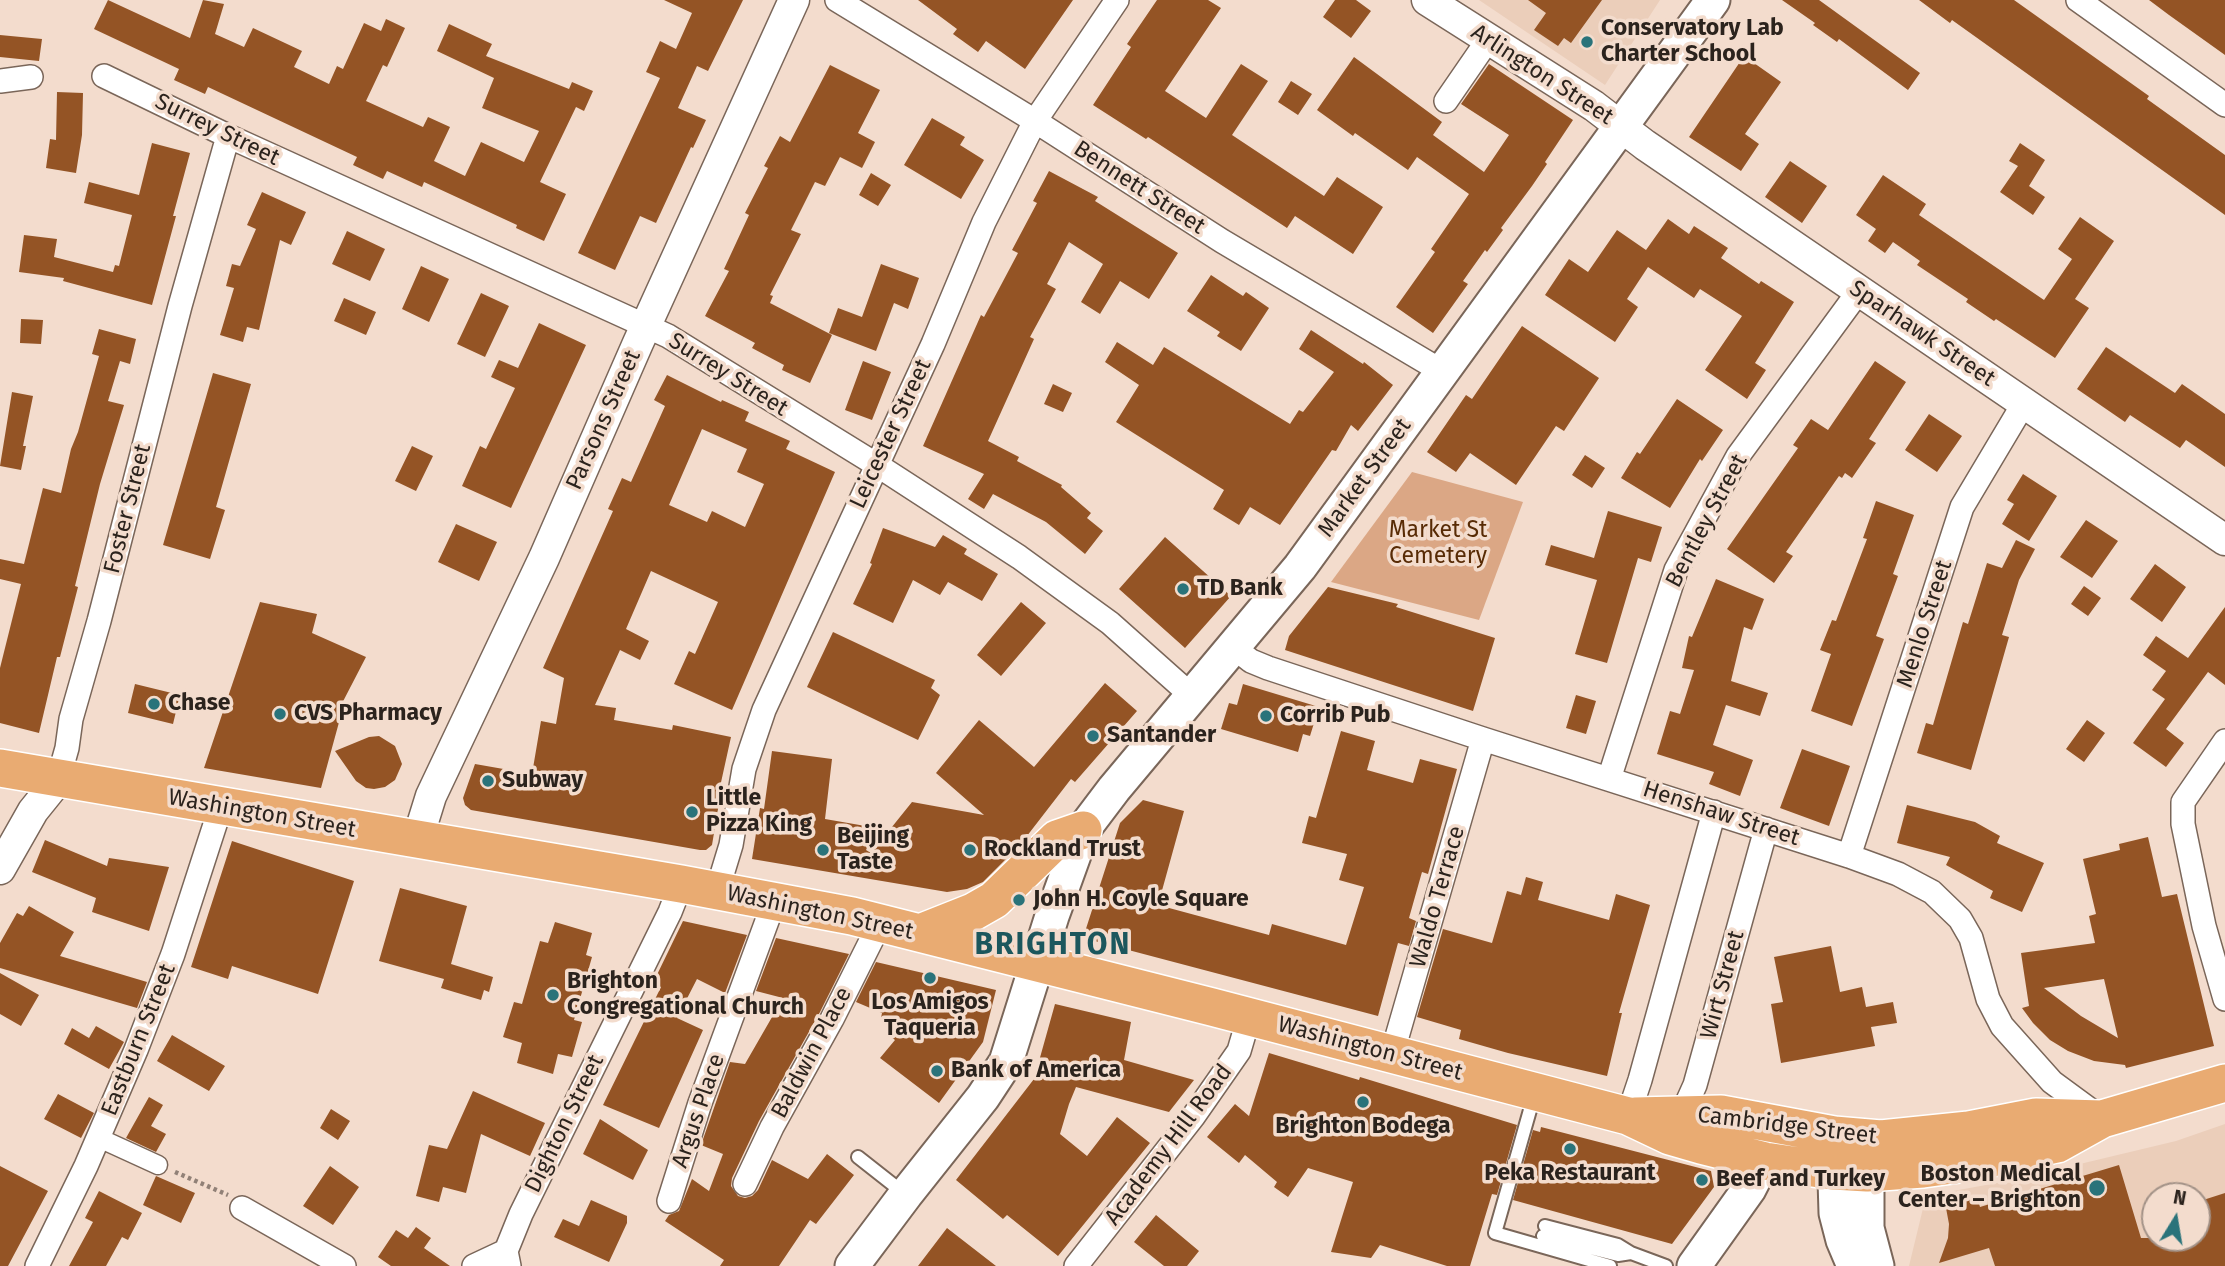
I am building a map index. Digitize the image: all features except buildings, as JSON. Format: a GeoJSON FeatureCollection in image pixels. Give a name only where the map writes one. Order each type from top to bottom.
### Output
{"type":"FeatureCollection","features":[{"type":"Feature","properties":{"kind":"main road","name":"Market Street"},"geometry":{"type":"LineString","coordinates":[[852,1266],[1004,1066],[1083,830],[1114,789],[1300,567],[1713,0]]}},
{"type":"Feature","properties":{"kind":"main road","name":"Washington Street"},"geometry":{"type":"LineString","coordinates":[[0,768],[681,884],[880,923],[1628,1116]]}},
{"type":"Feature","properties":{"kind":"main road"},"geometry":{"type":"LineString","coordinates":[[920,933],[973,912],[995,900],[1057,839],[1083,830]]}},
{"type":"Feature","properties":{"kind":"main road","name":"Cambridge Street"},"geometry":{"type":"LineString","coordinates":[[1677,1125],[1721,1114],[1781,1126],[1850,1155],[1900,1172],[1974,1162],[2057,1144],[2102,1119],[2225,1083]]}},
{"type":"Feature","properties":{"kind":"main road","name":"Cambridge Street"},"geometry":{"type":"LineString","coordinates":[[1628,1116],[1677,1125],[1765,1161],[1850,1155]]}},
{"type":"Feature","properties":{"kind":"main road"},"geometry":{"type":"LineString","coordinates":[[1694,1266],[1749,1189],[1781,1126]]}},
{"type":"Feature","properties":{"kind":"main road"},"geometry":{"type":"LineString","coordinates":[[1850,1155],[1838,1224],[1854,1266]]}},
{"type":"Feature","properties":{"kind":"main road"},"geometry":{"type":"LineString","coordinates":[[1850,1155],[1877,1266]]}},
{"type":"Feature","properties":{"kind":"street","name":"Parsons Street"},"geometry":{"type":"LineString","coordinates":[[417,841],[431,796],[544,558],[794,0]]}},
{"type":"Feature","properties":{"kind":"street","name":"Bennett Street"},"geometry":{"type":"LineString","coordinates":[[837,0],[1035,121],[1222,241],[1443,372]]}},
{"type":"Feature","properties":{"kind":"street","name":"Leicester Street"},"geometry":{"type":"LineString","coordinates":[[717,891],[731,845],[744,769],[764,710],[933,344],[984,222],[1035,121],[1118,0]]}},
{"type":"Feature","properties":{"kind":"street","name":"Arlington Street"},"geometry":{"type":"LineString","coordinates":[[1427,0],[1594,106],[1621,127]]}},
{"type":"Feature","properties":{"kind":"street"},"geometry":{"type":"LineString","coordinates":[[2078,0],[2225,105]]}},
{"type":"Feature","properties":{"kind":"street"},"geometry":{"type":"LineString","coordinates":[[1446,101],[1488,40]]}},
{"type":"Feature","properties":{"kind":"street","name":"Surrey Street"},"geometry":{"type":"LineString","coordinates":[[104,76],[228,136],[667,337],[877,465],[1019,557],[1110,623],[1192,696]]}},
{"type":"Feature","properties":{"kind":"street"},"geometry":{"type":"LineString","coordinates":[[0,81],[32,77]]}},
{"type":"Feature","properties":{"kind":"street","name":"Sparhawk Street"},"geometry":{"type":"LineString","coordinates":[[1621,127],[2225,540]]}},
{"type":"Feature","properties":{"kind":"street","name":"Foster Street"},"geometry":{"type":"LineString","coordinates":[[0,869],[33,811],[58,780],[67,748],[71,719],[180,306],[228,136]]}},
{"type":"Feature","properties":{"kind":"street","name":"Bentley Street"},"geometry":{"type":"LineString","coordinates":[[1609,779],[1676,570],[1738,456],[1858,291]]}},
{"type":"Feature","properties":{"kind":"street","name":"Menlo Street"},"geometry":{"type":"LineString","coordinates":[[1849,856],[1962,507],[2024,403]]}},
{"type":"Feature","properties":{"kind":"street","name":"Henshaw Street"},"geometry":{"type":"LineString","coordinates":[[1233,647],[1251,661],[1268,668],[1714,811],[1898,874],[1931,892],[1960,919],[1970,938],[1988,999],[2002,1026],[2052,1082],[2102,1119]]}},
{"type":"Feature","properties":{"kind":"street","name":"Waldo Terrace"},"geometry":{"type":"LineString","coordinates":[[1392,1055],[1483,739]]}},
{"type":"Feature","properties":{"kind":"street"},"geometry":{"type":"LineString","coordinates":[[2225,741],[2183,802],[2183,824],[2204,926],[2225,999]]}},
{"type":"Feature","properties":{"kind":"street","name":"Eastburn Street"},"geometry":{"type":"LineString","coordinates":[[37,1266],[99,1138],[136,1050],[173,954],[221,806]]}},
{"type":"Feature","properties":{"kind":"street"},"geometry":{"type":"LineString","coordinates":[[1628,1116],[1714,811]]}},
{"type":"Feature","properties":{"kind":"street","name":"Wirt Street"},"geometry":{"type":"LineString","coordinates":[[1677,1125],[1695,1085],[1766,829]]}},
{"type":"Feature","properties":{"kind":"street","name":"Dighton Street"},"geometry":{"type":"LineString","coordinates":[[474,1266],[508,1259],[521,1213],[670,912],[681,884]]}},
{"type":"Feature","properties":{"kind":"street","name":"Argus Place"},"geometry":{"type":"LineString","coordinates":[[669,1201],[700,1103],[774,902]]}},
{"type":"Feature","properties":{"kind":"street","name":"Baldwin Place"},"geometry":{"type":"LineString","coordinates":[[745,1184],[772,1127],[832,1019],[880,923]]}},
{"type":"Feature","properties":{"kind":"street","name":"Academy Hill Road"},"geometry":{"type":"LineString","coordinates":[[1076,1266],[1193,1117],[1239,1051],[1249,1017]]}},
{"type":"Feature","properties":{"kind":"street"},"geometry":{"type":"LineString","coordinates":[[99,1138],[158,1165]]}},
{"type":"Feature","properties":{"kind":"street"},"geometry":{"type":"LineString","coordinates":[[237,1203],[344,1266]]}},
{"type":"Feature","properties":{"kind":"lane"},"geometry":{"type":"LineString","coordinates":[[1534,1093],[1495,1233],[1610,1266]]}},
{"type":"Feature","properties":{"kind":"lane"},"geometry":{"type":"LineString","coordinates":[[858,1157],[906,1194]]}},
{"type":"Feature","properties":{"kind":"lane"},"geometry":{"type":"LineString","coordinates":[[1544,1231],[1618,1245],[1636,1259],[1666,1266]]}},
{"type":"Feature","properties":{"kind":"path"},"geometry":{"type":"LineString","coordinates":[[158,1165],[237,1203]]}},
{"type":"Feature","properties":{"kind":"shaded area","name":"Conservatory Lab Charter School"},"geometry":{"type":"Polygon","coordinates":[[[1479,0],[1660,0],[1605,85],[1479,0]]]}},
{"type":"Feature","properties":{"kind":"shaded area","name":"Boston Medical Center – Brighton"},"geometry":{"type":"Polygon","coordinates":[[[2225,1124],[2225,1266],[1909,1266],[1926,1196],[2013,1180],[2176,1141],[2225,1124]]]}},
{"type":"Feature","properties":{"kind":"green space","name":"Market St Cemetery"},"geometry":{"type":"Polygon","coordinates":[[[1412,472],[1523,502],[1479,620],[1331,582],[1412,472]]]}},
{"type":"Feature","properties":{"kind":"place","name":"Conservatory Lab Charter School"},"geometry":{"type":"Point","coordinates":[1587,42]}},
{"type":"Feature","properties":{"kind":"place","name":"TD Bank"},"geometry":{"type":"Point","coordinates":[1183,589]}},
{"type":"Feature","properties":{"kind":"place","name":"Chase"},"geometry":{"type":"Point","coordinates":[154,704]}},
{"type":"Feature","properties":{"kind":"place","name":"CVS Pharmacy"},"geometry":{"type":"Point","coordinates":[280,714]}},
{"type":"Feature","properties":{"kind":"place","name":"Corrib Pub"},"geometry":{"type":"Point","coordinates":[1266,716]}},
{"type":"Feature","properties":{"kind":"place","name":"Santander"},"geometry":{"type":"Point","coordinates":[1093,736]}},
{"type":"Feature","properties":{"kind":"place","name":"Subway"},"geometry":{"type":"Point","coordinates":[488,781]}},
{"type":"Feature","properties":{"kind":"place","name":"Little Pizza King"},"geometry":{"type":"Point","coordinates":[692,812]}},
{"type":"Feature","properties":{"kind":"place","name":"Beijing Taste"},"geometry":{"type":"Point","coordinates":[823,850]}},
{"type":"Feature","properties":{"kind":"place","name":"Rockland Trust"},"geometry":{"type":"Point","coordinates":[970,850]}},
{"type":"Feature","properties":{"kind":"place","name":"John H. Coyle Square"},"geometry":{"type":"Point","coordinates":[1019,900]}},
{"type":"Feature","properties":{"kind":"place","name":"Los Amigos Taqueria"},"geometry":{"type":"Point","coordinates":[930,978]}},
{"type":"Feature","properties":{"kind":"place","name":"Brighton Congregational Church"},"geometry":{"type":"Point","coordinates":[553,995]}},
{"type":"Feature","properties":{"kind":"place","name":"Bank of America"},"geometry":{"type":"Point","coordinates":[937,1071]}},
{"type":"Feature","properties":{"kind":"place","name":"Brighton Bodega"},"geometry":{"type":"Point","coordinates":[1363,1102]}},
{"type":"Feature","properties":{"kind":"place","name":"Peka Restaurant"},"geometry":{"type":"Point","coordinates":[1570,1149]}},
{"type":"Feature","properties":{"kind":"place","name":"Beef and Turkey"},"geometry":{"type":"Point","coordinates":[1702,1180]}},
{"type":"Feature","properties":{"kind":"place","name":"Boston Medical Center – Brighton"},"geometry":{"type":"Point","coordinates":[2097,1188]}},
{"type":"Feature","properties":{"kind":"district","name":"BRIGHTON"},"geometry":{"type":"Point","coordinates":[1053,946]}}]}
